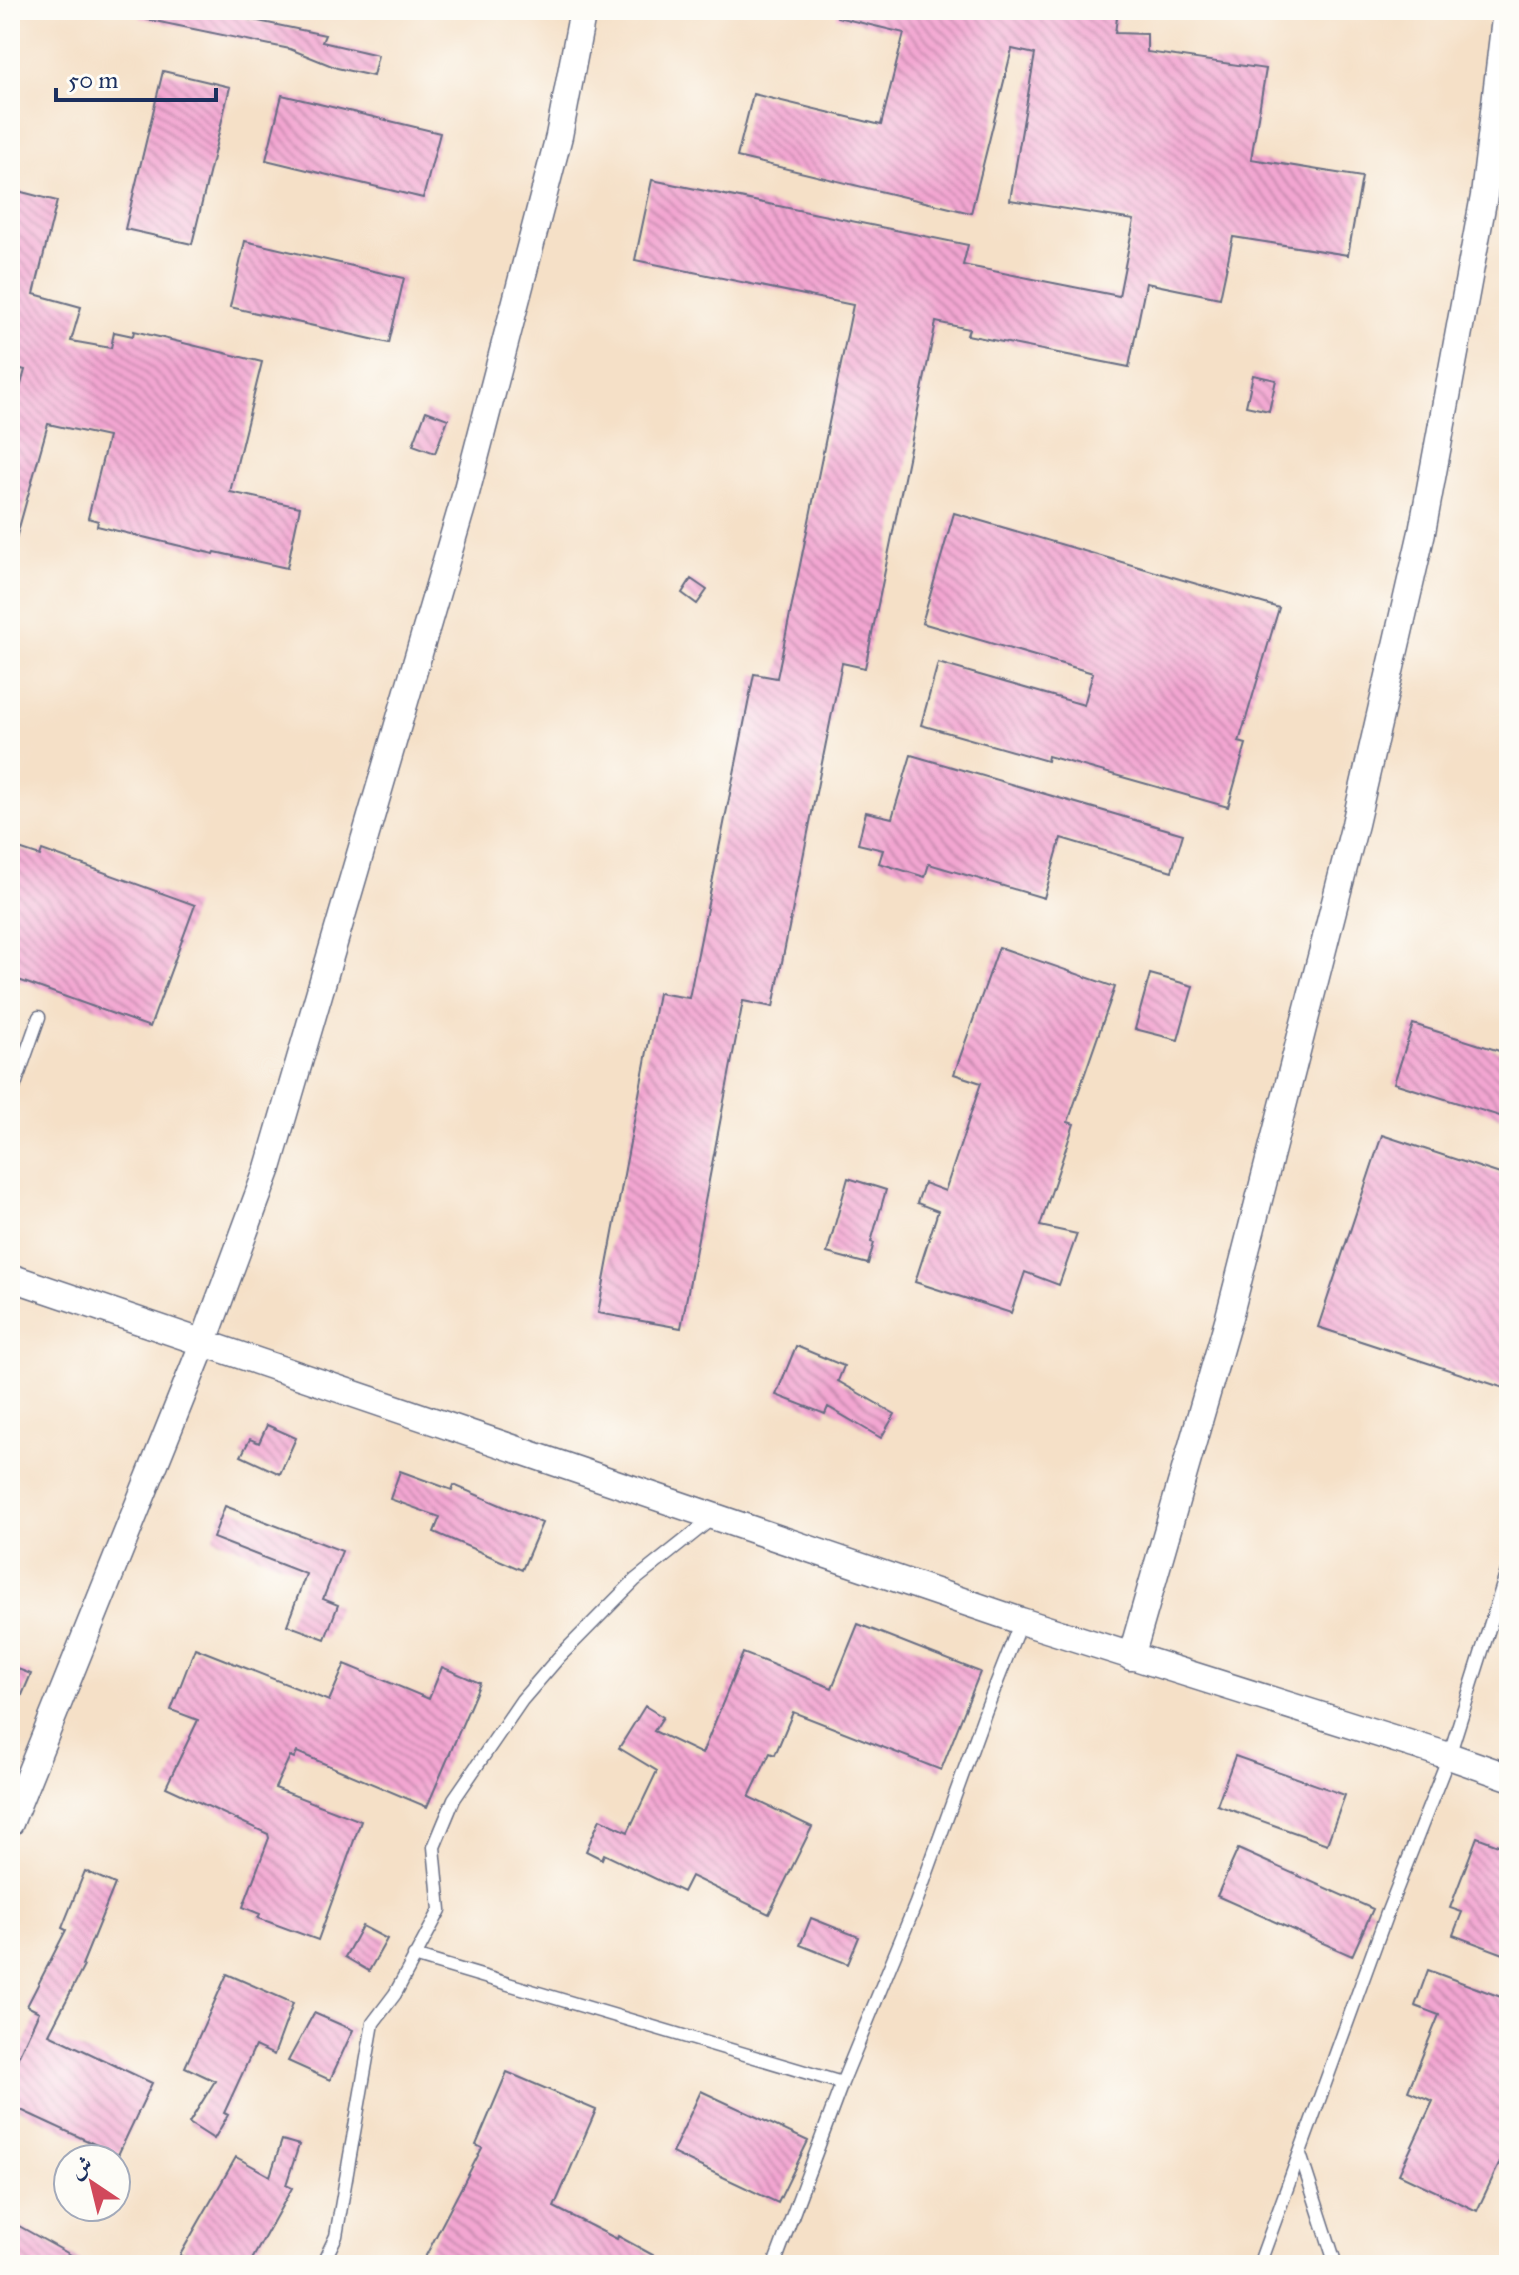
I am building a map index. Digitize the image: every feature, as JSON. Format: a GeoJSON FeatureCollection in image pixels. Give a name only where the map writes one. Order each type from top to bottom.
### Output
{"type":"FeatureCollection","features":[{"type":"Feature","properties":{"kind":"street"},"geometry":{"type":"LineString","coordinates":[[10,1823],[203,1344],[268,1168],[466,493],[559,136],[583,10]]}},
{"type":"Feature","properties":{"kind":"street"},"geometry":{"type":"LineString","coordinates":[[1131,1657],[1229,1317],[1355,824],[1415,563],[1484,196],[1506,10]]}},
{"type":"Feature","properties":{"kind":"street"},"geometry":{"type":"LineString","coordinates":[[10,1277],[1021,1621],[1509,1777]]}},
{"type":"Feature","properties":{"kind":"lane"},"geometry":{"type":"LineString","coordinates":[[10,1099],[39,1017]]}},
{"type":"Feature","properties":{"kind":"lane"},"geometry":{"type":"LineString","coordinates":[[322,2265],[336,2236],[373,2023],[395,1994],[440,1910],[434,1847],[454,1799],[522,1700],[559,1657],[635,1580],[714,1517]]}},
{"type":"Feature","properties":{"kind":"lane"},"geometry":{"type":"LineString","coordinates":[[1259,2265],[1386,1916],[1449,1756],[1509,1565]]}},
{"type":"Feature","properties":{"kind":"lane"},"geometry":{"type":"LineString","coordinates":[[774,2265],[842,2083],[916,1903],[1021,1621]]}},
{"type":"Feature","properties":{"kind":"lane"},"geometry":{"type":"LineString","coordinates":[[414,1956],[842,2083]]}},
{"type":"Feature","properties":{"kind":"lane"},"geometry":{"type":"LineString","coordinates":[[1300,2153],[1336,2265]]}},
{"type":"Feature","properties":{"kind":"building"},"geometry":{"type":"Polygon","coordinates":[[[141,10],[215,10],[325,35],[322,42],[378,55],[373,76],[337,68],[290,49],[140,18],[141,10]]]}},
{"type":"Feature","properties":{"kind":"building"},"geometry":{"type":"Polygon","coordinates":[[[838,10],[1118,10],[1115,33],[1147,34],[1147,52],[1266,69],[1251,159],[1362,177],[1348,255],[1233,237],[1220,298],[1146,283],[1129,367],[967,335],[969,329],[936,322],[865,668],[842,663],[773,1007],[743,1001],[681,1328],[598,1313],[658,993],[689,998],[754,674],[777,678],[853,305],[635,260],[652,180],[968,245],[963,265],[1119,296],[1134,220],[1010,200],[1035,54],[1012,49],[971,213],[737,157],[753,94],[881,125],[904,33],[837,17],[838,10]]]}},
{"type":"Feature","properties":{"kind":"building"},"geometry":{"type":"Polygon","coordinates":[[[163,71],[230,87],[192,244],[125,229],[163,71]]]}},
{"type":"Feature","properties":{"kind":"building"},"geometry":{"type":"Polygon","coordinates":[[[282,95],[440,133],[423,198],[266,160],[282,95]]]}},
{"type":"Feature","properties":{"kind":"building"},"geometry":{"type":"Polygon","coordinates":[[[10,189],[57,201],[34,294],[81,307],[71,341],[111,348],[114,332],[133,336],[134,331],[262,362],[230,492],[300,507],[287,568],[97,526],[98,521],[88,518],[108,437],[48,424],[15,542],[10,541],[10,424],[25,370],[10,366],[10,189]]]}},
{"type":"Feature","properties":{"kind":"building"},"geometry":{"type":"Polygon","coordinates":[[[245,241],[404,278],[389,343],[230,307],[245,241]]]}},
{"type":"Feature","properties":{"kind":"building"},"geometry":{"type":"Polygon","coordinates":[[[1253,375],[1276,380],[1269,411],[1246,406],[1253,375]]]}},
{"type":"Feature","properties":{"kind":"building"},"geometry":{"type":"Polygon","coordinates":[[[426,411],[448,419],[435,453],[413,445],[426,411]]]}},
{"type":"Feature","properties":{"kind":"building"},"geometry":{"type":"Polygon","coordinates":[[[954,513],[1279,608],[1239,742],[1246,744],[1228,807],[1048,756],[1047,761],[921,725],[938,663],[1084,705],[1093,673],[922,623],[954,513]]]}},
{"type":"Feature","properties":{"kind":"building"},"geometry":{"type":"Polygon","coordinates":[[[691,579],[707,590],[697,604],[682,593],[691,579]]]}},
{"type":"Feature","properties":{"kind":"building"},"geometry":{"type":"Polygon","coordinates":[[[911,755],[1183,834],[1172,871],[1061,838],[1044,898],[929,864],[925,877],[879,863],[883,850],[858,844],[866,812],[892,818],[911,755]]]}},
{"type":"Feature","properties":{"kind":"building"},"geometry":{"type":"Polygon","coordinates":[[[10,846],[40,856],[42,850],[195,905],[150,1027],[10,977],[10,846]]]}},
{"type":"Feature","properties":{"kind":"building"},"geometry":{"type":"Polygon","coordinates":[[[999,947],[1115,987],[1068,1122],[1074,1124],[1040,1226],[1077,1234],[1059,1285],[1025,1272],[1011,1313],[915,1282],[938,1211],[917,1203],[924,1183],[945,1191],[981,1083],[954,1074],[999,947]]]}},
{"type":"Feature","properties":{"kind":"building"},"geometry":{"type":"Polygon","coordinates":[[[1150,974],[1193,986],[1178,1040],[1135,1029],[1150,974]]]}},
{"type":"Feature","properties":{"kind":"building"},"geometry":{"type":"Polygon","coordinates":[[[1413,1024],[1509,1054],[1509,1119],[1394,1083],[1413,1024]]]}},
{"type":"Feature","properties":{"kind":"building"},"geometry":{"type":"Polygon","coordinates":[[[1382,1135],[1509,1177],[1509,1373],[1504,1388],[1318,1327],[1382,1135]]]}},
{"type":"Feature","properties":{"kind":"building"},"geometry":{"type":"Polygon","coordinates":[[[848,1178],[886,1190],[868,1264],[827,1253],[848,1178]]]}},
{"type":"Feature","properties":{"kind":"building"},"geometry":{"type":"Polygon","coordinates":[[[796,1346],[844,1366],[838,1381],[895,1414],[881,1438],[828,1407],[825,1414],[776,1395],[796,1346]]]}},
{"type":"Feature","properties":{"kind":"building"},"geometry":{"type":"Polygon","coordinates":[[[267,1425],[296,1438],[280,1474],[241,1456],[250,1439],[259,1443],[267,1425]]]}},
{"type":"Feature","properties":{"kind":"building"},"geometry":{"type":"Polygon","coordinates":[[[400,1471],[452,1490],[454,1485],[542,1523],[522,1570],[434,1532],[440,1517],[390,1499],[400,1471]]]}},
{"type":"Feature","properties":{"kind":"building"},"geometry":{"type":"Polygon","coordinates":[[[225,1506],[342,1551],[323,1599],[338,1605],[325,1639],[287,1625],[306,1574],[213,1538],[225,1506]]]}},
{"type":"Feature","properties":{"kind":"building"},"geometry":{"type":"Polygon","coordinates":[[[858,1624],[980,1672],[941,1770],[793,1712],[775,1755],[770,1753],[749,1797],[812,1827],[769,1914],[691,1876],[683,1892],[604,1854],[602,1859],[586,1851],[600,1819],[628,1832],[657,1771],[619,1748],[645,1706],[663,1717],[654,1731],[702,1754],[743,1653],[832,1688],[858,1624]]]}},
{"type":"Feature","properties":{"kind":"building"},"geometry":{"type":"Polygon","coordinates":[[[195,1648],[329,1701],[345,1664],[429,1699],[442,1667],[480,1683],[427,1807],[297,1752],[294,1758],[290,1756],[275,1788],[361,1821],[318,1940],[258,1918],[260,1914],[243,1907],[268,1834],[166,1787],[198,1720],[171,1710],[195,1648]]]}},
{"type":"Feature","properties":{"kind":"building"},"geometry":{"type":"Polygon","coordinates":[[[10,1666],[31,1674],[10,1723],[10,1666]]]}},
{"type":"Feature","properties":{"kind":"building"},"geometry":{"type":"Polygon","coordinates":[[[1235,1756],[1345,1795],[1327,1844],[1217,1805],[1235,1756]]]}},
{"type":"Feature","properties":{"kind":"building"},"geometry":{"type":"Polygon","coordinates":[[[1477,1837],[1509,1849],[1509,1956],[1453,1935],[1462,1912],[1450,1908],[1477,1837]]]}},
{"type":"Feature","properties":{"kind":"building"},"geometry":{"type":"Polygon","coordinates":[[[1238,1849],[1373,1909],[1352,1956],[1217,1896],[1238,1849]]]}},
{"type":"Feature","properties":{"kind":"building"},"geometry":{"type":"Polygon","coordinates":[[[85,1871],[115,1884],[84,1966],[49,2034],[152,2083],[124,2143],[92,2143],[10,2105],[10,2074],[39,2012],[27,2006],[66,1930],[62,1928],[85,1871]]]}},
{"type":"Feature","properties":{"kind":"building"},"geometry":{"type":"Polygon","coordinates":[[[811,1918],[859,1937],[848,1964],[800,1945],[811,1918]]]}},
{"type":"Feature","properties":{"kind":"building"},"geometry":{"type":"Polygon","coordinates":[[[362,1926],[387,1939],[369,1971],[345,1957],[362,1926]]]}},
{"type":"Feature","properties":{"kind":"building"},"geometry":{"type":"Polygon","coordinates":[[[1428,1970],[1509,2000],[1509,2143],[1477,2211],[1399,2174],[1433,2101],[1408,2091],[1439,2015],[1415,2006],[1428,1970]]]}},
{"type":"Feature","properties":{"kind":"building"},"geometry":{"type":"Polygon","coordinates":[[[227,1974],[293,2003],[274,2055],[255,2046],[224,2113],[228,2115],[214,2139],[189,2123],[215,2081],[185,2067],[227,1974]]]}},
{"type":"Feature","properties":{"kind":"building"},"geometry":{"type":"Polygon","coordinates":[[[314,2013],[353,2030],[330,2080],[288,2061],[314,2013]]]}},
{"type":"Feature","properties":{"kind":"building"},"geometry":{"type":"Polygon","coordinates":[[[507,2072],[596,2110],[554,2207],[617,2239],[618,2236],[671,2265],[421,2265],[482,2148],[476,2145],[507,2072]]]}},
{"type":"Feature","properties":{"kind":"building"},"geometry":{"type":"Polygon","coordinates":[[[701,2091],[808,2141],[778,2203],[672,2153],[701,2091]]]}},
{"type":"Feature","properties":{"kind":"building"},"geometry":{"type":"Polygon","coordinates":[[[282,2140],[299,2145],[286,2185],[292,2188],[249,2265],[197,2265],[180,2255],[236,2157],[270,2176],[282,2140]]]}},
{"type":"Feature","properties":{"kind":"building"},"geometry":{"type":"Polygon","coordinates":[[[10,2221],[89,2265],[10,2265],[10,2221]]]}}]}
